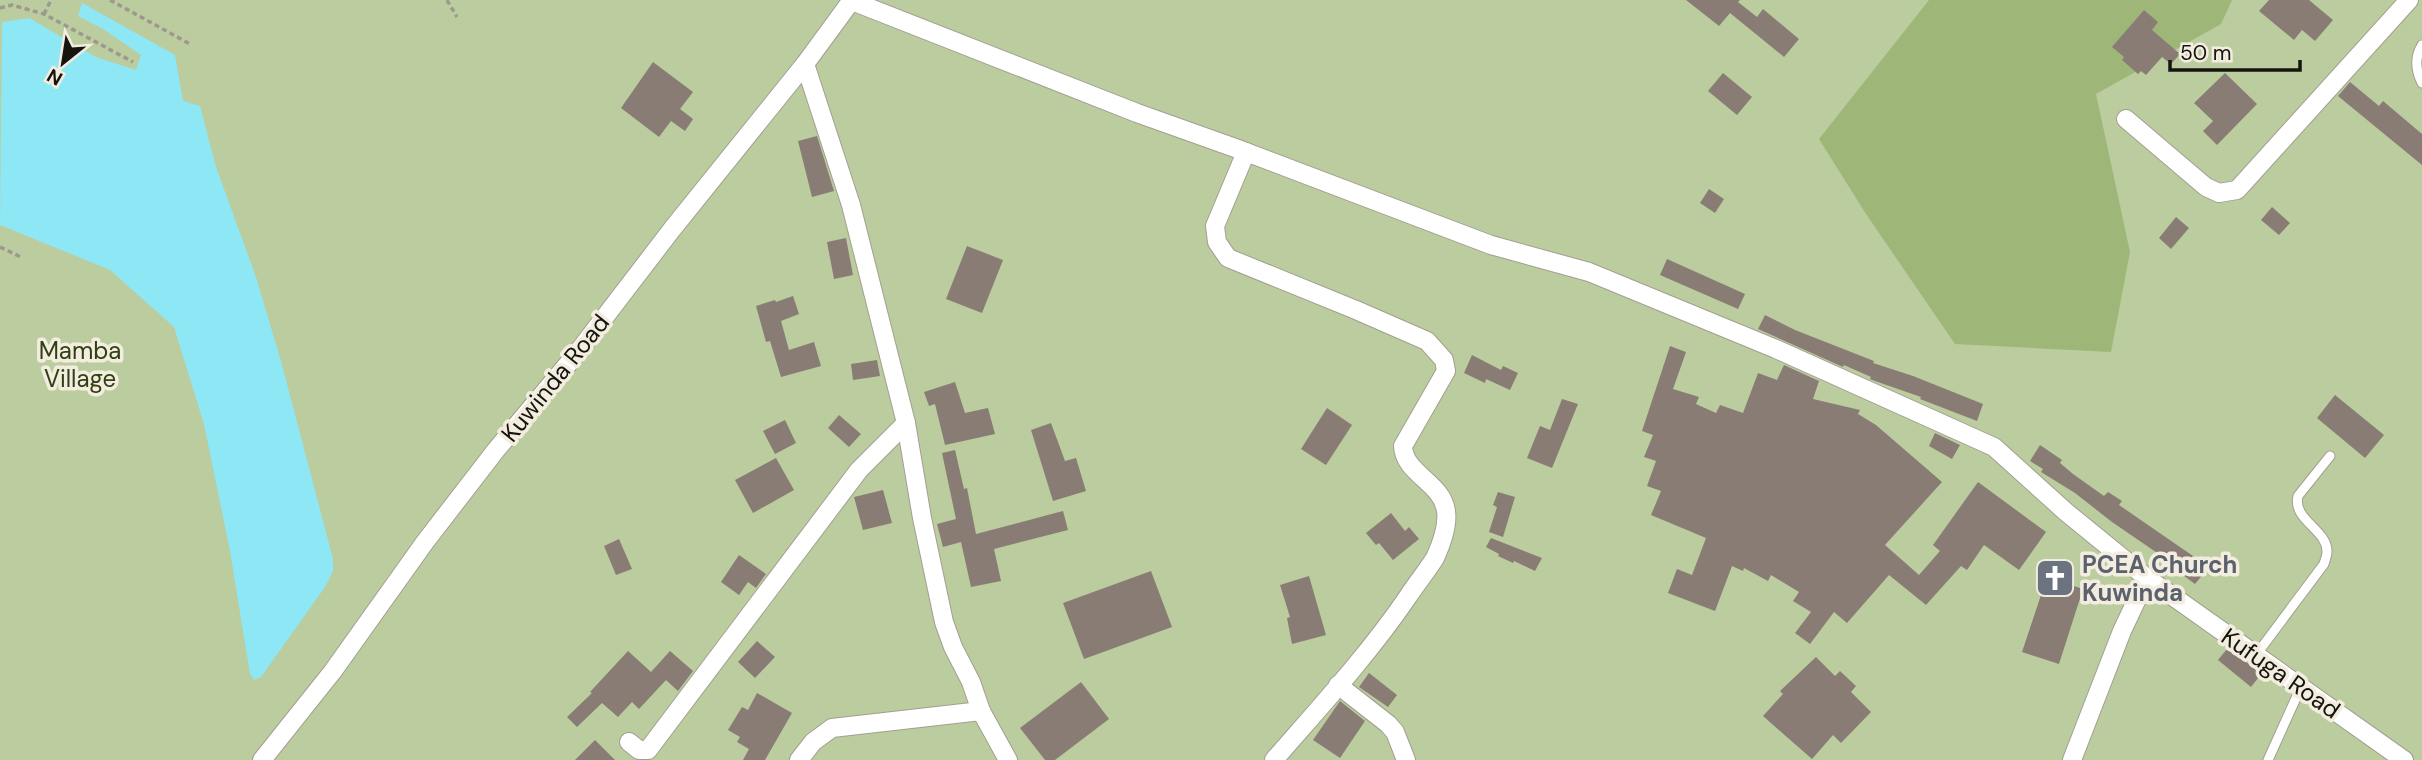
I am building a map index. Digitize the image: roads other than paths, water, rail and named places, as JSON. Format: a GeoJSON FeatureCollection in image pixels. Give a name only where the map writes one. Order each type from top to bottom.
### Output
{"type":"FeatureCollection","features":[{"type":"Feature","properties":{"kind":"street","name":"Kuwinda Road"},"geometry":{"type":"LineString","coordinates":[[262,760],[333,671],[425,542],[496,450],[578,352],[673,228],[805,64],[852,0]]}},
{"type":"Feature","properties":{"kind":"street","name":"Kufuga Road"},"geometry":{"type":"LineString","coordinates":[[852,0],[1137,113],[1490,245],[1589,272],[1787,354],[1994,447],[2066,512],[2147,578],[2404,760]]}},
{"type":"Feature","properties":{"kind":"street"},"geometry":{"type":"LineString","coordinates":[[2126,120],[2206,187],[2219,193],[2237,190],[2409,0]]}},
{"type":"Feature","properties":{"kind":"street"},"geometry":{"type":"LineString","coordinates":[[805,64],[851,205],[905,423],[944,622],[981,711],[1008,760]]}},
{"type":"Feature","properties":{"kind":"street"},"geometry":{"type":"LineString","coordinates":[[1247,152],[1215,226],[1217,242],[1228,258],[1427,341],[1444,360],[1446,370],[1403,446],[1403,455],[1408,463],[1436,489],[1446,510],[1443,535],[1435,557],[1382,634],[1274,760]]}},
{"type":"Feature","properties":{"kind":"street"},"geometry":{"type":"LineString","coordinates":[[629,742],[639,750],[648,750],[859,470],[905,423]]}},
{"type":"Feature","properties":{"kind":"street"},"geometry":{"type":"LineString","coordinates":[[2072,760],[2122,631],[2147,578]]}},
{"type":"Feature","properties":{"kind":"street"},"geometry":{"type":"LineString","coordinates":[[1338,685],[1388,724],[1395,732],[1406,760]]}},
{"type":"Feature","properties":{"kind":"street"},"geometry":{"type":"LineString","coordinates":[[799,760],[813,741],[832,728],[981,711]]}},
{"type":"Feature","properties":{"kind":"lane"},"geometry":{"type":"LineString","coordinates":[[2422,46],[2418,51],[2416,71],[2422,83]]}},
{"type":"Feature","properties":{"kind":"lane"},"geometry":{"type":"LineString","coordinates":[[2256,655],[2324,564],[2328,551],[2325,543],[2296,502],[2330,456]]}},
{"type":"Feature","properties":{"kind":"lane"},"geometry":{"type":"LineString","coordinates":[[2268,760],[2301,687]]}},
{"type":"Feature","properties":{"kind":"water"},"geometry":{"type":"Polygon","coordinates":[[[82,3],[175,55],[183,101],[200,106],[216,167],[256,277],[282,365],[333,559],[333,571],[325,587],[261,677],[254,680],[250,674],[230,551],[204,424],[174,327],[110,270],[0,225],[2,22],[29,18],[96,57],[136,70],[141,55],[103,29],[78,16],[82,3]]]}},
{"type":"Feature","properties":{"kind":"place","name":"PCEA Church Kuwinda"},"geometry":{"type":"Point","coordinates":[2055,578]}},
{"type":"Feature","properties":{"kind":"park label","name":"Mamba Village"},"geometry":{"type":"Point","coordinates":[80,364]}}]}
